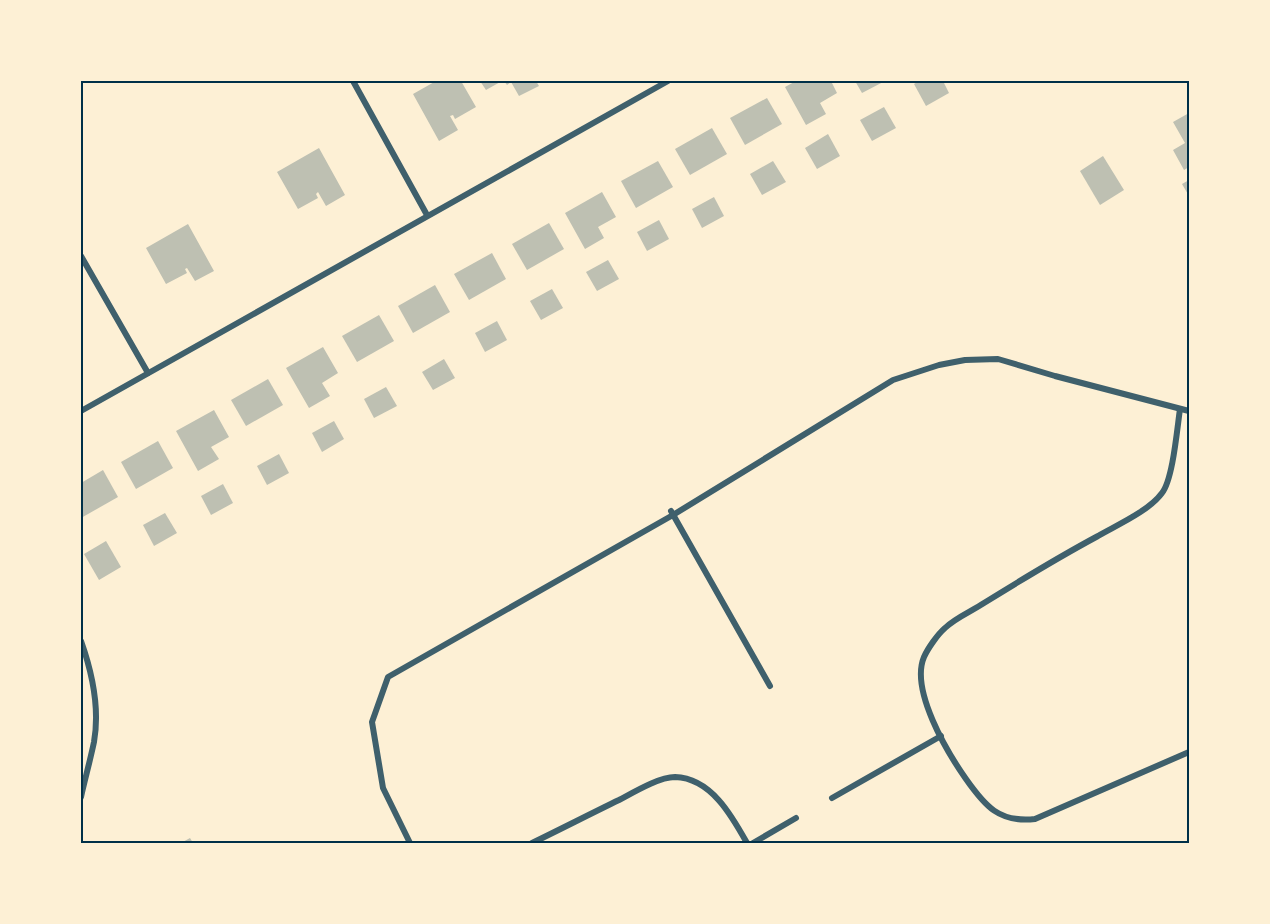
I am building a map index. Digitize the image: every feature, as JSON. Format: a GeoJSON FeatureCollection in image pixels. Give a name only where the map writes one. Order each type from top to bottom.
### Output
{"type":"FeatureCollection","features":[{"type":"Feature","properties":{"kind":"street"},"geometry":{"type":"LineString","coordinates":[[353,81],[426,215]]}},
{"type":"Feature","properties":{"kind":"street"},"geometry":{"type":"LineString","coordinates":[[81,411],[668,81]]}},
{"type":"Feature","properties":{"kind":"street"},"geometry":{"type":"LineString","coordinates":[[81,256],[148,373]]}},
{"type":"Feature","properties":{"kind":"street"},"geometry":{"type":"LineString","coordinates":[[410,843],[383,788],[372,722],[388,677],[893,380],[939,365],[965,360],[998,359],[1189,411]]}},
{"type":"Feature","properties":{"kind":"street"},"geometry":{"type":"LineString","coordinates":[[1180,409],[1169,476],[1164,491],[1155,501],[1043,566],[945,627],[924,657],[922,692],[957,767],[981,801],[998,814],[1021,820],[1035,819],[1189,752]]}},
{"type":"Feature","properties":{"kind":"street"},"geometry":{"type":"LineString","coordinates":[[672,512],[770,686]]}},
{"type":"Feature","properties":{"kind":"street"},"geometry":{"type":"LineString","coordinates":[[81,641],[91,668],[95,716],[94,740],[81,797]]}},
{"type":"Feature","properties":{"kind":"street"},"geometry":{"type":"LineString","coordinates":[[832,798],[941,736]]}},
{"type":"Feature","properties":{"kind":"street"},"geometry":{"type":"LineString","coordinates":[[532,843],[650,784],[675,777],[696,782],[718,798],[747,843]]}},
{"type":"Feature","properties":{"kind":"street"},"geometry":{"type":"LineString","coordinates":[[753,843],[796,818]]}},
{"type":"Feature","properties":{"kind":"building"},"geometry":{"type":"Polygon","coordinates":[[[436,81],[461,81],[476,107],[455,119],[453,115],[450,116],[458,130],[439,141],[413,94],[436,81]]]}},
{"type":"Feature","properties":{"kind":"building"},"geometry":{"type":"Polygon","coordinates":[[[480,81],[502,81],[486,90],[480,81]]]}},
{"type":"Feature","properties":{"kind":"building"},"geometry":{"type":"Polygon","coordinates":[[[504,81],[536,81],[539,86],[519,96],[511,82],[507,85],[504,81]]]}},
{"type":"Feature","properties":{"kind":"building"},"geometry":{"type":"Polygon","coordinates":[[[796,81],[831,81],[837,93],[820,103],[826,114],[806,125],[785,87],[796,81]]]}},
{"type":"Feature","properties":{"kind":"building"},"geometry":{"type":"Polygon","coordinates":[[[855,81],[885,81],[862,93],[855,81]]]}},
{"type":"Feature","properties":{"kind":"building"},"geometry":{"type":"Polygon","coordinates":[[[919,81],[943,81],[949,93],[926,106],[914,84],[919,81]]]}},
{"type":"Feature","properties":{"kind":"building"},"geometry":{"type":"Polygon","coordinates":[[[767,98],[782,124],[745,145],[730,118],[767,98]]]}},
{"type":"Feature","properties":{"kind":"building"},"geometry":{"type":"Polygon","coordinates":[[[884,107],[896,128],[872,141],[860,120],[884,107]]]}},
{"type":"Feature","properties":{"kind":"building"},"geometry":{"type":"Polygon","coordinates":[[[1189,113],[1189,167],[1184,170],[1173,150],[1185,143],[1173,122],[1189,113]]]}},
{"type":"Feature","properties":{"kind":"building"},"geometry":{"type":"Polygon","coordinates":[[[712,128],[727,154],[690,175],[675,149],[712,128]]]}},
{"type":"Feature","properties":{"kind":"building"},"geometry":{"type":"Polygon","coordinates":[[[828,134],[840,156],[817,169],[805,148],[828,134]]]}},
{"type":"Feature","properties":{"kind":"building"},"geometry":{"type":"Polygon","coordinates":[[[319,148],[345,195],[326,206],[318,192],[316,194],[318,198],[298,209],[277,172],[319,148]]]}},
{"type":"Feature","properties":{"kind":"building"},"geometry":{"type":"Polygon","coordinates":[[[1103,156],[1124,190],[1100,205],[1080,171],[1103,156]]]}},
{"type":"Feature","properties":{"kind":"building"},"geometry":{"type":"Polygon","coordinates":[[[658,161],[673,187],[636,208],[621,181],[658,161]]]}},
{"type":"Feature","properties":{"kind":"building"},"geometry":{"type":"Polygon","coordinates":[[[773,161],[786,182],[762,195],[750,174],[773,161]]]}},
{"type":"Feature","properties":{"kind":"building"},"geometry":{"type":"Polygon","coordinates":[[[1189,180],[1189,196],[1182,184],[1189,180]]]}},
{"type":"Feature","properties":{"kind":"building"},"geometry":{"type":"Polygon","coordinates":[[[602,192],[616,217],[598,227],[604,238],[585,249],[565,213],[602,192]]]}},
{"type":"Feature","properties":{"kind":"building"},"geometry":{"type":"Polygon","coordinates":[[[714,197],[724,216],[702,228],[692,209],[714,197]]]}},
{"type":"Feature","properties":{"kind":"building"},"geometry":{"type":"Polygon","coordinates":[[[659,220],[669,239],[647,251],[637,232],[659,220]]]}},
{"type":"Feature","properties":{"kind":"building"},"geometry":{"type":"Polygon","coordinates":[[[549,223],[564,249],[527,270],[512,244],[549,223]]]}},
{"type":"Feature","properties":{"kind":"building"},"geometry":{"type":"Polygon","coordinates":[[[188,224],[214,271],[195,281],[187,268],[185,269],[187,273],[166,284],[146,248],[188,224]]]}},
{"type":"Feature","properties":{"kind":"building"},"geometry":{"type":"Polygon","coordinates":[[[492,253],[506,279],[469,300],[454,274],[492,253]]]}},
{"type":"Feature","properties":{"kind":"building"},"geometry":{"type":"Polygon","coordinates":[[[608,260],[619,279],[597,291],[586,272],[608,260]]]}},
{"type":"Feature","properties":{"kind":"building"},"geometry":{"type":"Polygon","coordinates":[[[435,285],[450,312],[413,333],[398,306],[435,285]]]}},
{"type":"Feature","properties":{"kind":"building"},"geometry":{"type":"Polygon","coordinates":[[[552,289],[563,308],[541,320],[530,301],[552,289]]]}},
{"type":"Feature","properties":{"kind":"building"},"geometry":{"type":"Polygon","coordinates":[[[379,315],[394,341],[357,362],[342,336],[379,315]]]}},
{"type":"Feature","properties":{"kind":"building"},"geometry":{"type":"Polygon","coordinates":[[[497,321],[507,340],[485,352],[475,333],[497,321]]]}},
{"type":"Feature","properties":{"kind":"building"},"geometry":{"type":"Polygon","coordinates":[[[323,347],[338,373],[322,383],[330,396],[309,408],[286,368],[323,347]]]}},
{"type":"Feature","properties":{"kind":"building"},"geometry":{"type":"Polygon","coordinates":[[[444,359],[455,378],[433,390],[422,372],[444,359]]]}},
{"type":"Feature","properties":{"kind":"building"},"geometry":{"type":"Polygon","coordinates":[[[268,379],[283,405],[246,426],[231,400],[268,379]]]}},
{"type":"Feature","properties":{"kind":"building"},"geometry":{"type":"Polygon","coordinates":[[[386,387],[397,406],[374,418],[364,399],[386,387]]]}},
{"type":"Feature","properties":{"kind":"building"},"geometry":{"type":"Polygon","coordinates":[[[214,410],[229,437],[211,447],[219,459],[198,471],[176,431],[214,410]]]}},
{"type":"Feature","properties":{"kind":"building"},"geometry":{"type":"Polygon","coordinates":[[[334,421],[344,439],[322,452],[312,433],[334,421]]]}},
{"type":"Feature","properties":{"kind":"building"},"geometry":{"type":"Polygon","coordinates":[[[158,441],[173,468],[136,489],[121,462],[158,441]]]}},
{"type":"Feature","properties":{"kind":"building"},"geometry":{"type":"Polygon","coordinates":[[[279,454],[289,473],[267,485],[257,466],[279,454]]]}},
{"type":"Feature","properties":{"kind":"building"},"geometry":{"type":"Polygon","coordinates":[[[103,470],[118,497],[81,518],[81,483],[103,470]]]}},
{"type":"Feature","properties":{"kind":"building"},"geometry":{"type":"Polygon","coordinates":[[[223,484],[233,503],[211,515],[201,496],[223,484]]]}},
{"type":"Feature","properties":{"kind":"building"},"geometry":{"type":"Polygon","coordinates":[[[165,513],[177,533],[154,546],[143,525],[165,513]]]}},
{"type":"Feature","properties":{"kind":"building"},"geometry":{"type":"Polygon","coordinates":[[[106,541],[121,567],[99,580],[84,554],[106,541]]]}},
{"type":"Feature","properties":{"kind":"building"},"geometry":{"type":"Polygon","coordinates":[[[190,838],[193,843],[181,843],[190,838]]]}}]}
